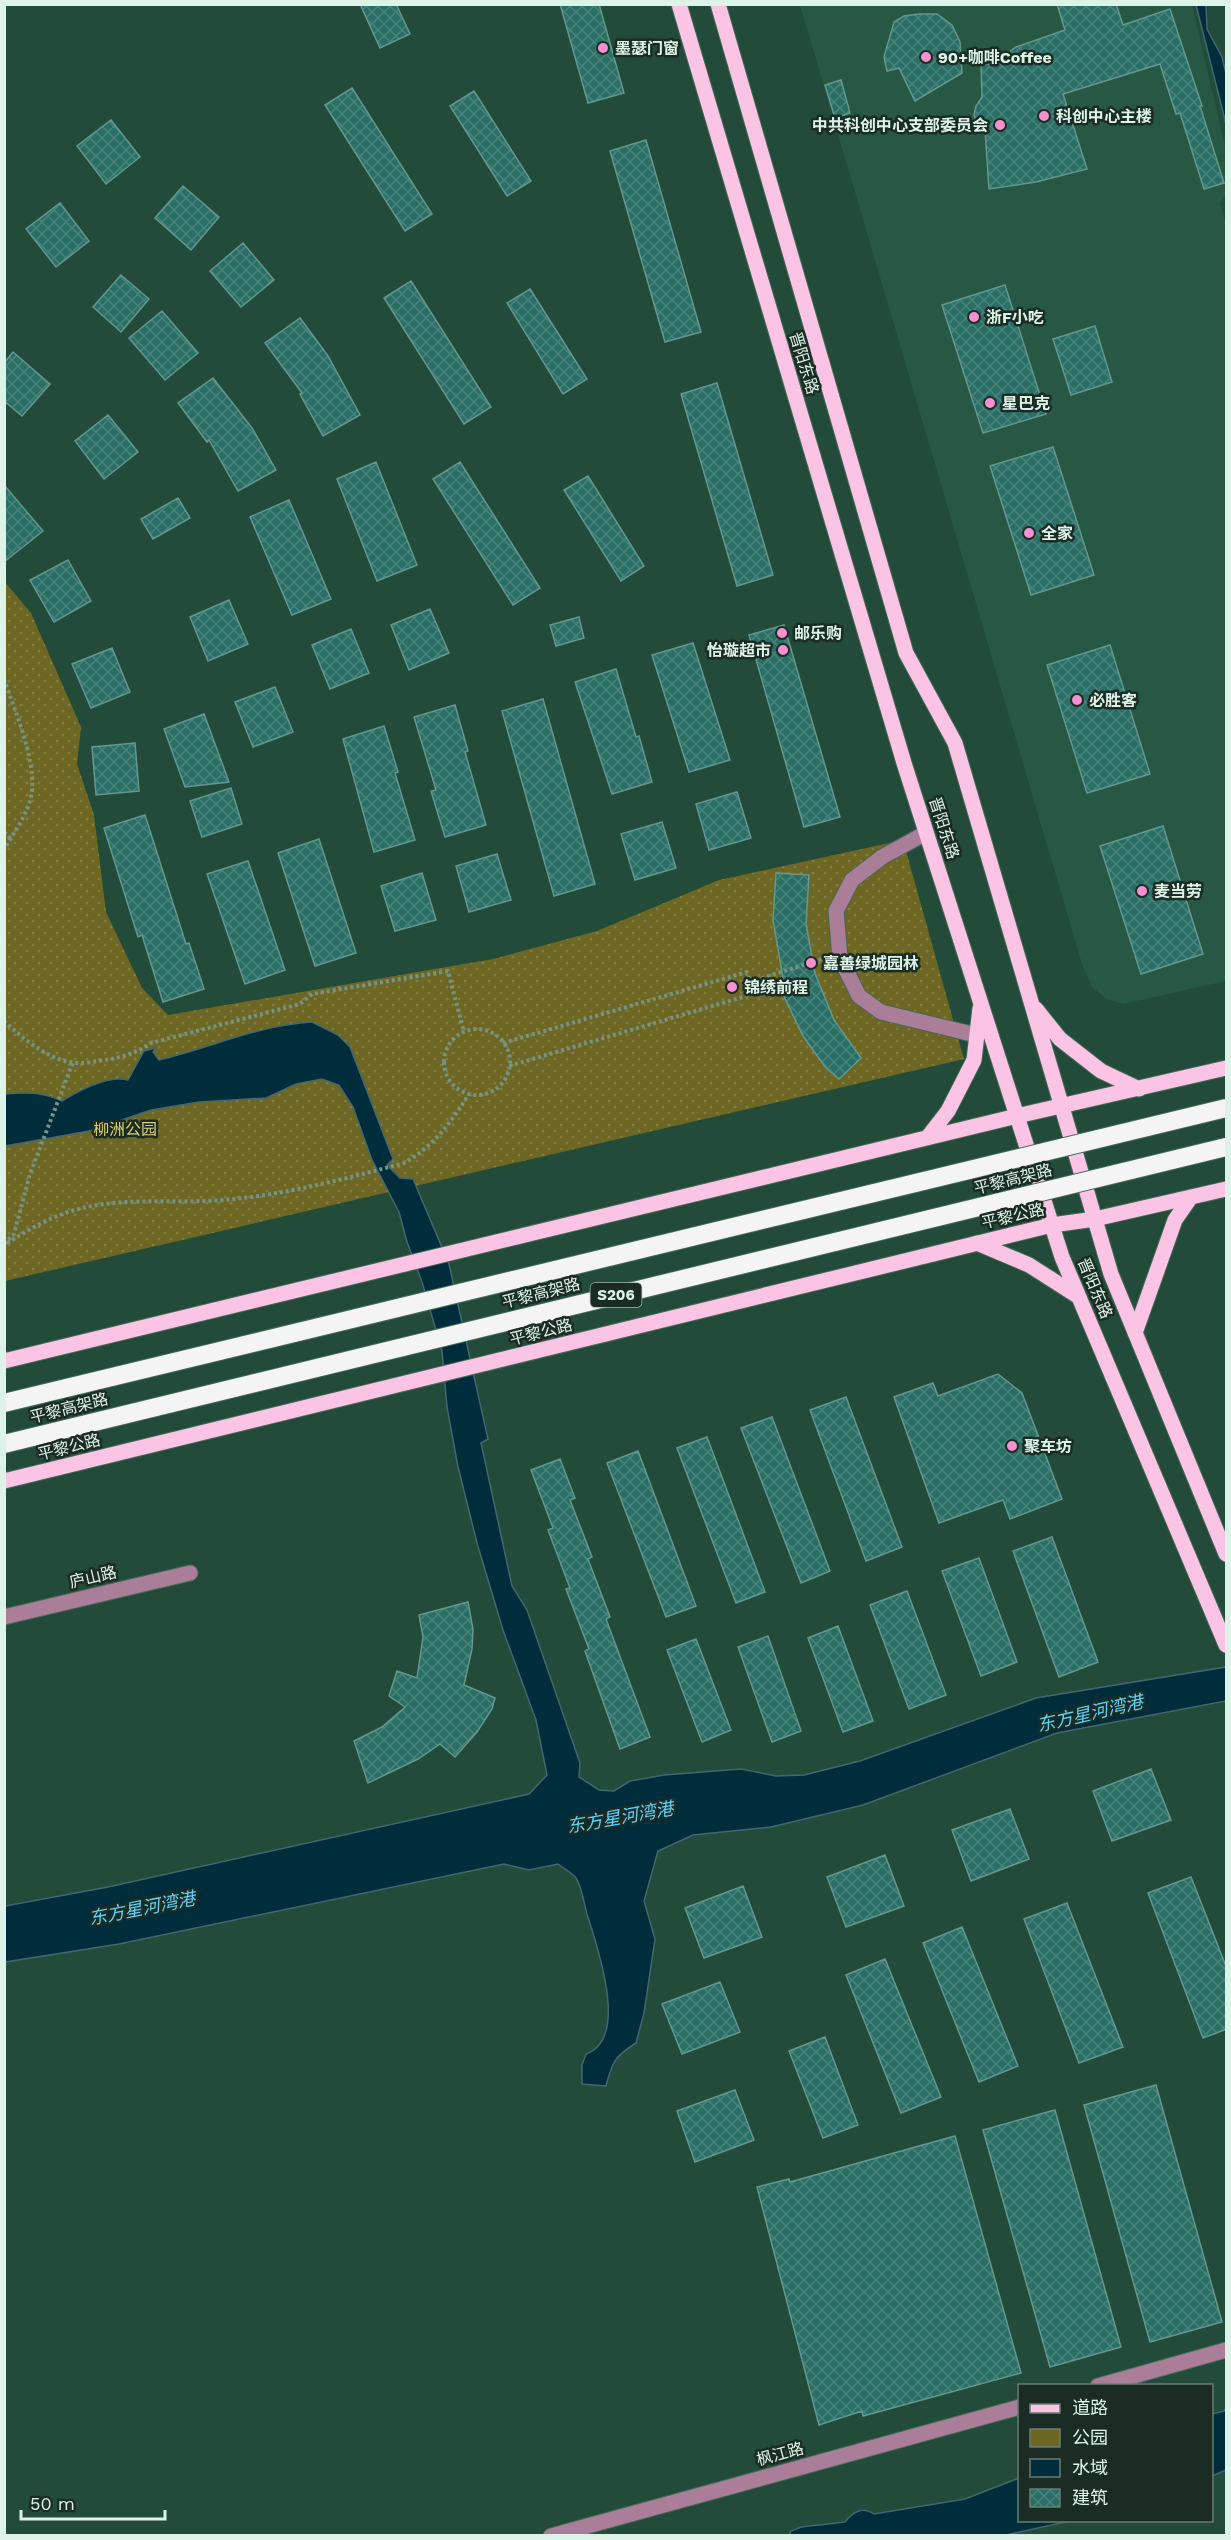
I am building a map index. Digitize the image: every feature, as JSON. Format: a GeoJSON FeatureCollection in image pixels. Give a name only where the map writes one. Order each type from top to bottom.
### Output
{"type":"FeatureCollection","features":[{"type":"Feature","properties":{"kind":"highway","name":"平黎高架路"},"geometry":{"type":"LineString","coordinates":[[4,1403],[1227,1108]]}},
{"type":"Feature","properties":{"kind":"highway","name":"平黎高架路"},"geometry":{"type":"LineString","coordinates":[[4,1444],[1227,1147]]}},
{"type":"Feature","properties":{"kind":"main road","name":"晋阳东路"},"geometry":{"type":"LineString","coordinates":[[679,4],[926,833],[1052,1225],[1079,1297],[1226,1644]]}},
{"type":"Feature","properties":{"kind":"main road","name":"晋阳东路"},"geometry":{"type":"LineString","coordinates":[[718,4],[906,654],[955,743],[1111,1274],[1227,1554]]}},
{"type":"Feature","properties":{"kind":"main road"},"geometry":{"type":"LineString","coordinates":[[927,1138],[948,1111],[974,1060],[981,1002]]}},
{"type":"Feature","properties":{"kind":"main road"},"geometry":{"type":"LineString","coordinates":[[1032,1003],[1060,1039],[1101,1071],[1139,1089]]}},
{"type":"Feature","properties":{"kind":"main road"},"geometry":{"type":"LineString","coordinates":[[4,1361],[1017,1116],[1227,1068]]}},
{"type":"Feature","properties":{"kind":"main road","name":"平黎公路"},"geometry":{"type":"LineString","coordinates":[[4,1481],[1052,1225],[1095,1219],[1227,1189]]}},
{"type":"Feature","properties":{"kind":"main road"},"geometry":{"type":"LineString","coordinates":[[1136,1333],[1175,1220],[1191,1197]]}},
{"type":"Feature","properties":{"kind":"main road"},"geometry":{"type":"LineString","coordinates":[[977,1243],[1029,1264],[1079,1297]]}},
{"type":"Feature","properties":{"kind":"street"},"geometry":{"type":"LineString","coordinates":[[926,833],[882,857],[852,880],[836,911],[840,953],[859,996],[881,1012],[976,1035]]}},
{"type":"Feature","properties":{"kind":"street","name":"庐山路"},"geometry":{"type":"LineString","coordinates":[[4,1617],[190,1573]]}},
{"type":"Feature","properties":{"kind":"street"},"geometry":{"type":"LineString","coordinates":[[1102,2384],[1227,2350]]}},
{"type":"Feature","properties":{"kind":"street","name":"枫江路"},"geometry":{"type":"LineString","coordinates":[[551,2535],[1018,2408]]}},
{"type":"Feature","properties":{"kind":"path"},"geometry":{"type":"LineString","coordinates":[[4,679],[26,748],[32,792],[25,813],[4,850]]}},
{"type":"Feature","properties":{"kind":"path"},"geometry":{"type":"LineString","coordinates":[[4,832],[10,839]]}},
{"type":"Feature","properties":{"kind":"path"},"geometry":{"type":"LineString","coordinates":[[750,982],[840,953]]}},
{"type":"Feature","properties":{"kind":"path"},"geometry":{"type":"LineString","coordinates":[[4,1021],[26,1041],[51,1056],[79,1064],[118,1058],[139,1051],[151,1043],[300,1004],[312,994],[448,971],[464,1032]]}},
{"type":"Feature","properties":{"kind":"path"},"geometry":{"type":"LineString","coordinates":[[503,1043],[747,972],[750,982],[753,994],[509,1066]]}},
{"type":"Feature","properties":{"kind":"path"},"geometry":{"type":"LineString","coordinates":[[475,1029],[486,1030],[503,1043],[508,1053],[509,1066],[502,1083],[494,1090],[484,1094],[470,1094],[454,1086],[444,1067],[444,1056],[455,1037],[475,1029]]}},
{"type":"Feature","properties":{"kind":"path"},"geometry":{"type":"LineString","coordinates":[[6,1244],[14,1234],[30,1174],[73,1062]]}},
{"type":"Feature","properties":{"kind":"path"},"geometry":{"type":"LineString","coordinates":[[6,1244],[61,1214],[89,1207],[255,1196],[404,1163],[418,1155],[436,1138],[451,1122],[470,1094]]}},
{"type":"Feature","properties":{"kind":"shaded area"},"geometry":{"type":"Polygon","coordinates":[[[800,5],[1192,5],[1226,150],[1226,196],[1220,202],[1226,223],[1226,981],[1123,1004],[1107,999],[1092,987],[1082,964],[800,5]]]}},
{"type":"Feature","properties":{"kind":"green space","name":"柳洲公园"},"geometry":{"type":"Polygon","coordinates":[[[4,581],[31,613],[81,727],[77,764],[94,815],[106,912],[142,988],[168,1015],[493,959],[597,931],[719,880],[903,840],[964,1059],[5,1281],[4,581]]]}},
{"type":"Feature","properties":{"kind":"water"},"geometry":{"type":"Polygon","coordinates":[[[1196,5],[1206,5],[1207,29],[1222,57],[1226,74],[1226,124],[1196,5]]]}},
{"type":"Feature","properties":{"kind":"water","name":"东方星河湾港"},"geometry":{"type":"Polygon","coordinates":[[[312,1022],[338,1035],[350,1047],[393,1159],[387,1165],[400,1178],[413,1179],[449,1264],[488,1439],[481,1443],[512,1586],[527,1610],[580,1763],[579,1777],[599,1790],[614,1791],[630,1781],[664,1775],[741,1769],[776,1776],[804,1775],[860,1761],[1036,1698],[1226,1667],[1226,1701],[1057,1733],[863,1805],[771,1827],[693,1835],[658,1851],[644,1901],[655,1939],[644,2013],[636,2043],[615,2060],[606,2086],[582,2084],[582,2065],[586,2054],[599,2045],[606,2030],[607,1990],[580,1886],[575,1876],[558,1864],[529,1870],[504,1864],[119,1944],[5,1962],[5,1906],[108,1887],[529,1794],[547,1775],[536,1720],[503,1630],[477,1543],[458,1467],[447,1407],[442,1351],[422,1282],[399,1212],[372,1160],[353,1107],[339,1085],[322,1079],[296,1084],[266,1098],[199,1102],[151,1110],[89,1131],[5,1146],[5,1094],[34,1093],[62,1101],[103,1082],[128,1080],[144,1051],[156,1048],[153,1052],[159,1060],[254,1032],[312,1022]]]}},
{"type":"Feature","properties":{"kind":"water"},"geometry":{"type":"Polygon","coordinates":[[[1226,2407],[1226,2470],[1213,2476],[1213,2414],[1224,2411],[1226,2407]]]}},
{"type":"Feature","properties":{"kind":"water"},"geometry":{"type":"Polygon","coordinates":[[[1018,2478],[1018,2522],[1065,2522],[1006,2535],[789,2535],[791,2531],[801,2527],[845,2522],[851,2515],[862,2510],[874,2514],[965,2499],[1018,2478]]]}},
{"type":"Feature","properties":{"kind":"building"},"geometry":{"type":"Polygon","coordinates":[[[360,4],[396,4],[410,34],[380,48],[360,4]]]}},
{"type":"Feature","properties":{"kind":"building"},"geometry":{"type":"Polygon","coordinates":[[[560,4],[599,4],[624,93],[588,103],[560,4]]]}},
{"type":"Feature","properties":{"kind":"building"},"geometry":{"type":"Polygon","coordinates":[[[1057,4],[1116,4],[1123,25],[1170,9],[1202,106],[1200,106],[1224,183],[1204,189],[1180,113],[1176,114],[1160,64],[1063,94],[1087,169],[1036,182],[989,189],[985,130],[976,123],[974,115],[976,106],[982,97],[981,64],[993,64],[1016,47],[1065,30],[1057,4]]]}},
{"type":"Feature","properties":{"kind":"building"},"geometry":{"type":"Polygon","coordinates":[[[937,14],[952,25],[960,42],[962,73],[915,101],[899,68],[887,71],[884,57],[894,22],[904,16],[937,14]]]}},
{"type":"Feature","properties":{"kind":"building"},"geometry":{"type":"Polygon","coordinates":[[[841,80],[850,113],[835,118],[825,85],[841,80]]]}},
{"type":"Feature","properties":{"kind":"building"},"geometry":{"type":"Polygon","coordinates":[[[352,88],[432,214],[405,231],[325,105],[352,88]]]}},
{"type":"Feature","properties":{"kind":"building"},"geometry":{"type":"Polygon","coordinates":[[[474,91],[531,181],[507,196],[450,106],[474,91]]]}},
{"type":"Feature","properties":{"kind":"building"},"geometry":{"type":"Polygon","coordinates":[[[111,120],[140,157],[106,184],[77,146],[111,120]]]}},
{"type":"Feature","properties":{"kind":"building"},"geometry":{"type":"Polygon","coordinates":[[[646,140],[701,332],[665,342],[610,151],[646,140]]]}},
{"type":"Feature","properties":{"kind":"building"},"geometry":{"type":"Polygon","coordinates":[[[183,186],[219,217],[191,250],[155,218],[183,186]]]}},
{"type":"Feature","properties":{"kind":"building"},"geometry":{"type":"Polygon","coordinates":[[[60,203],[89,241],[56,267],[26,229],[60,203]]]}},
{"type":"Feature","properties":{"kind":"building"},"geometry":{"type":"Polygon","coordinates":[[[243,243],[274,280],[241,307],[210,271],[243,243]]]}},
{"type":"Feature","properties":{"kind":"building"},"geometry":{"type":"Polygon","coordinates":[[[121,275],[149,299],[121,332],[93,307],[121,275]]]}},
{"type":"Feature","properties":{"kind":"building"},"geometry":{"type":"Polygon","coordinates":[[[411,281],[491,407],[464,424],[384,298],[411,281]]]}},
{"type":"Feature","properties":{"kind":"building"},"geometry":{"type":"Polygon","coordinates":[[[1005,285],[1046,414],[983,433],[942,305],[1005,285]]]}},
{"type":"Feature","properties":{"kind":"building"},"geometry":{"type":"Polygon","coordinates":[[[530,289],[587,379],[563,394],[507,303],[530,289]]]}},
{"type":"Feature","properties":{"kind":"building"},"geometry":{"type":"Polygon","coordinates":[[[162,311],[198,353],[165,380],[129,338],[162,311]]]}},
{"type":"Feature","properties":{"kind":"building"},"geometry":{"type":"Polygon","coordinates":[[[300,318],[328,356],[360,415],[323,436],[300,394],[302,393],[265,343],[300,318]]]}},
{"type":"Feature","properties":{"kind":"building"},"geometry":{"type":"Polygon","coordinates":[[[1095,326],[1112,382],[1071,395],[1053,339],[1095,326]]]}},
{"type":"Feature","properties":{"kind":"building"},"geometry":{"type":"Polygon","coordinates":[[[13,352],[50,384],[22,416],[4,401],[4,363],[13,352]]]}},
{"type":"Feature","properties":{"kind":"building"},"geometry":{"type":"Polygon","coordinates":[[[213,378],[252,428],[276,470],[238,491],[209,440],[207,442],[178,403],[213,378]]]}},
{"type":"Feature","properties":{"kind":"building"},"geometry":{"type":"Polygon","coordinates":[[[717,383],[773,575],[737,586],[681,394],[717,383]]]}},
{"type":"Feature","properties":{"kind":"building"},"geometry":{"type":"Polygon","coordinates":[[[108,415],[138,452],[104,479],[75,441],[108,415]]]}},
{"type":"Feature","properties":{"kind":"building"},"geometry":{"type":"Polygon","coordinates":[[[1053,447],[1094,575],[1031,595],[990,466],[1053,447]]]}},
{"type":"Feature","properties":{"kind":"building"},"geometry":{"type":"Polygon","coordinates":[[[376,462],[417,565],[377,581],[337,479],[376,462]]]}},
{"type":"Feature","properties":{"kind":"building"},"geometry":{"type":"Polygon","coordinates":[[[460,462],[540,588],[513,605],[433,479],[460,462]]]}},
{"type":"Feature","properties":{"kind":"building"},"geometry":{"type":"Polygon","coordinates":[[[588,476],[644,566],[621,581],[564,490],[588,476]]]}},
{"type":"Feature","properties":{"kind":"building"},"geometry":{"type":"Polygon","coordinates":[[[4,485],[43,531],[4,562],[4,485]]]}},
{"type":"Feature","properties":{"kind":"building"},"geometry":{"type":"Polygon","coordinates":[[[178,498],[190,518],[153,539],[141,519],[178,498]]]}},
{"type":"Feature","properties":{"kind":"building"},"geometry":{"type":"Polygon","coordinates":[[[289,500],[331,599],[292,615],[250,517],[289,500]]]}},
{"type":"Feature","properties":{"kind":"building"},"geometry":{"type":"Polygon","coordinates":[[[68,560],[91,601],[54,622],[30,580],[68,560]]]}},
{"type":"Feature","properties":{"kind":"building"},"geometry":{"type":"Polygon","coordinates":[[[229,600],[248,644],[208,661],[190,617],[229,600]]]}},
{"type":"Feature","properties":{"kind":"building"},"geometry":{"type":"Polygon","coordinates":[[[430,609],[449,653],[409,670],[391,625],[430,609]]]}},
{"type":"Feature","properties":{"kind":"building"},"geometry":{"type":"Polygon","coordinates":[[[579,617],[584,638],[556,646],[550,625],[579,617]]]}},
{"type":"Feature","properties":{"kind":"building"},"geometry":{"type":"Polygon","coordinates":[[[784,625],[840,817],[804,827],[749,635],[784,625]]]}},
{"type":"Feature","properties":{"kind":"building"},"geometry":{"type":"Polygon","coordinates":[[[351,629],[369,673],[330,689],[312,645],[351,629]]]}},
{"type":"Feature","properties":{"kind":"building"},"geometry":{"type":"Polygon","coordinates":[[[693,643],[730,760],[689,772],[652,655],[693,643]]]}},
{"type":"Feature","properties":{"kind":"building"},"geometry":{"type":"Polygon","coordinates":[[[1110,645],[1150,774],[1087,793],[1047,665],[1110,645]]]}},
{"type":"Feature","properties":{"kind":"building"},"geometry":{"type":"Polygon","coordinates":[[[112,648],[130,692],[91,708],[72,664],[112,648]]]}},
{"type":"Feature","properties":{"kind":"building"},"geometry":{"type":"Polygon","coordinates":[[[616,669],[652,782],[612,794],[575,682],[616,669]]]}},
{"type":"Feature","properties":{"kind":"building"},"geometry":{"type":"Polygon","coordinates":[[[275,687],[293,732],[253,747],[235,702],[275,687]]]}},
{"type":"Feature","properties":{"kind":"building"},"geometry":{"type":"Polygon","coordinates":[[[543,699],[595,884],[554,896],[502,711],[543,699]]]}},
{"type":"Feature","properties":{"kind":"building"},"geometry":{"type":"Polygon","coordinates":[[[455,705],[468,751],[465,752],[486,825],[445,837],[431,791],[436,790],[414,717],[455,705]]]}},
{"type":"Feature","properties":{"kind":"building"},"geometry":{"type":"Polygon","coordinates":[[[204,714],[229,782],[185,787],[164,729],[204,714]]]}},
{"type":"Feature","properties":{"kind":"building"},"geometry":{"type":"Polygon","coordinates":[[[384,726],[415,840],[374,852],[343,739],[384,726]]]}},
{"type":"Feature","properties":{"kind":"building"},"geometry":{"type":"Polygon","coordinates":[[[135,743],[139,791],[96,795],[92,747],[135,743]]]}},
{"type":"Feature","properties":{"kind":"building"},"geometry":{"type":"Polygon","coordinates":[[[231,788],[242,824],[202,837],[190,801],[231,788]]]}},
{"type":"Feature","properties":{"kind":"building"},"geometry":{"type":"Polygon","coordinates":[[[737,792],[751,838],[709,850],[696,804],[737,792]]]}},
{"type":"Feature","properties":{"kind":"building"},"geometry":{"type":"Polygon","coordinates":[[[145,815],[186,944],[189,943],[204,989],[163,1002],[142,935],[138,937],[104,828],[145,815]]]}},
{"type":"Feature","properties":{"kind":"building"},"geometry":{"type":"Polygon","coordinates":[[[662,822],[676,868],[635,880],[621,834],[662,822]]]}},
{"type":"Feature","properties":{"kind":"building"},"geometry":{"type":"Polygon","coordinates":[[[1163,826],[1203,954],[1141,974],[1100,846],[1163,826]]]}},
{"type":"Feature","properties":{"kind":"building"},"geometry":{"type":"Polygon","coordinates":[[[319,839],[356,953],[315,966],[278,853],[319,839]]]}},
{"type":"Feature","properties":{"kind":"building"},"geometry":{"type":"Polygon","coordinates":[[[497,854],[511,900],[469,912],[456,866],[497,854]]]}},
{"type":"Feature","properties":{"kind":"building"},"geometry":{"type":"Polygon","coordinates":[[[248,861],[285,970],[245,984],[207,874],[248,861]]]}},
{"type":"Feature","properties":{"kind":"building"},"geometry":{"type":"Polygon","coordinates":[[[422,873],[436,920],[395,931],[381,886],[422,873]]]}},
{"type":"Feature","properties":{"kind":"building"},"geometry":{"type":"Polygon","coordinates":[[[776,873],[809,875],[806,924],[815,973],[834,1020],[861,1058],[839,1079],[826,1068],[803,1036],[779,986],[784,984],[773,920],[776,873]]]}},
{"type":"Feature","properties":{"kind":"building"},"geometry":{"type":"Polygon","coordinates":[[[998,1374],[1022,1393],[1062,1499],[1010,1519],[1003,1500],[939,1523],[894,1397],[933,1383],[938,1396],[998,1374]]]}},
{"type":"Feature","properties":{"kind":"building"},"geometry":{"type":"Polygon","coordinates":[[[846,1397],[902,1547],[866,1561],[810,1410],[846,1397]]]}},
{"type":"Feature","properties":{"kind":"building"},"geometry":{"type":"Polygon","coordinates":[[[772,1417],[830,1571],[801,1583],[741,1428],[772,1417]]]}},
{"type":"Feature","properties":{"kind":"building"},"geometry":{"type":"Polygon","coordinates":[[[707,1437],[765,1592],[736,1603],[677,1448],[707,1437]]]}},
{"type":"Feature","properties":{"kind":"building"},"geometry":{"type":"Polygon","coordinates":[[[638,1451],[696,1606],[666,1617],[607,1463],[638,1451]]]}},
{"type":"Feature","properties":{"kind":"building"},"geometry":{"type":"Polygon","coordinates":[[[560,1459],[575,1498],[570,1500],[592,1557],[588,1559],[610,1617],[606,1619],[650,1737],[620,1749],[585,1651],[589,1649],[566,1589],[570,1588],[548,1530],[553,1528],[531,1470],[560,1459]]]}},
{"type":"Feature","properties":{"kind":"building"},"geometry":{"type":"Polygon","coordinates":[[[1052,1537],[1098,1662],[1059,1677],[1013,1551],[1052,1537]]]}},
{"type":"Feature","properties":{"kind":"building"},"geometry":{"type":"Polygon","coordinates":[[[979,1558],[1017,1662],[981,1676],[942,1571],[979,1558]]]}},
{"type":"Feature","properties":{"kind":"building"},"geometry":{"type":"Polygon","coordinates":[[[907,1591],[946,1695],[909,1709],[870,1605],[907,1591]]]}},
{"type":"Feature","properties":{"kind":"building"},"geometry":{"type":"Polygon","coordinates":[[[468,1602],[473,1629],[472,1649],[464,1685],[495,1698],[492,1709],[477,1732],[455,1757],[440,1744],[418,1759],[368,1783],[354,1741],[382,1727],[405,1707],[389,1696],[397,1671],[417,1678],[423,1637],[419,1615],[468,1602]]]}},
{"type":"Feature","properties":{"kind":"building"},"geometry":{"type":"Polygon","coordinates":[[[838,1626],[873,1721],[843,1732],[808,1638],[838,1626]]]}},
{"type":"Feature","properties":{"kind":"building"},"geometry":{"type":"Polygon","coordinates":[[[768,1636],[801,1731],[772,1742],[738,1647],[768,1636]]]}},
{"type":"Feature","properties":{"kind":"building"},"geometry":{"type":"Polygon","coordinates":[[[696,1639],[731,1730],[702,1742],[667,1650],[696,1639]]]}},
{"type":"Feature","properties":{"kind":"building"},"geometry":{"type":"Polygon","coordinates":[[[1151,1769],[1171,1820],[1112,1841],[1093,1791],[1151,1769]]]}},
{"type":"Feature","properties":{"kind":"building"},"geometry":{"type":"Polygon","coordinates":[[[1010,1809],[1029,1859],[971,1881],[952,1830],[1010,1809]]]}},
{"type":"Feature","properties":{"kind":"building"},"geometry":{"type":"Polygon","coordinates":[[[885,1855],[904,1906],[846,1927],[827,1877],[885,1855]]]}},
{"type":"Feature","properties":{"kind":"building"},"geometry":{"type":"Polygon","coordinates":[[[1191,1877],[1227,1969],[1227,2029],[1203,2038],[1148,1893],[1191,1877]]]}},
{"type":"Feature","properties":{"kind":"building"},"geometry":{"type":"Polygon","coordinates":[[[743,1886],[762,1937],[704,1958],[685,1908],[743,1886]]]}},
{"type":"Feature","properties":{"kind":"building"},"geometry":{"type":"Polygon","coordinates":[[[1067,1903],[1123,2047],[1079,2063],[1024,1919],[1067,1903]]]}},
{"type":"Feature","properties":{"kind":"building"},"geometry":{"type":"Polygon","coordinates":[[[962,1927],[1018,2066],[979,2082],[923,1943],[962,1927]]]}},
{"type":"Feature","properties":{"kind":"building"},"geometry":{"type":"Polygon","coordinates":[[[885,1959],[941,2097],[901,2113],[846,1975],[885,1959]]]}},
{"type":"Feature","properties":{"kind":"building"},"geometry":{"type":"Polygon","coordinates":[[[720,1982],[740,2032],[682,2054],[662,2004],[720,1982]]]}},
{"type":"Feature","properties":{"kind":"building"},"geometry":{"type":"Polygon","coordinates":[[[825,2037],[858,2125],[823,2138],[789,2051],[825,2037]]]}},
{"type":"Feature","properties":{"kind":"building"},"geometry":{"type":"Polygon","coordinates":[[[1156,2085],[1222,2322],[1150,2342],[1084,2105],[1156,2085]]]}},
{"type":"Feature","properties":{"kind":"building"},"geometry":{"type":"Polygon","coordinates":[[[735,2090],[754,2140],[695,2162],[677,2111],[735,2090]]]}},
{"type":"Feature","properties":{"kind":"building"},"geometry":{"type":"Polygon","coordinates":[[[1055,2110],[1121,2347],[1050,2367],[983,2130],[1055,2110]]]}},
{"type":"Feature","properties":{"kind":"building"},"geometry":{"type":"Polygon","coordinates":[[[955,2136],[1021,2373],[863,2416],[862,2411],[819,2425],[757,2187],[789,2179],[790,2182],[955,2136]]]}},
{"type":"Feature","properties":{"kind":"place","name":"墨瑟门窗"},"geometry":{"type":"Point","coordinates":[603,48]}},
{"type":"Feature","properties":{"kind":"place","name":"90+咖啡Coffee"},"geometry":{"type":"Point","coordinates":[926,57]}},
{"type":"Feature","properties":{"kind":"place","name":"科创中心主楼"},"geometry":{"type":"Point","coordinates":[1044,116]}},
{"type":"Feature","properties":{"kind":"place","name":"中共科创中心支部委员会"},"geometry":{"type":"Point","coordinates":[1000,125]}},
{"type":"Feature","properties":{"kind":"place","name":"浙F小吃"},"geometry":{"type":"Point","coordinates":[974,317]}},
{"type":"Feature","properties":{"kind":"place","name":"星巴克"},"geometry":{"type":"Point","coordinates":[990,403]}},
{"type":"Feature","properties":{"kind":"place","name":"全家"},"geometry":{"type":"Point","coordinates":[1029,533]}},
{"type":"Feature","properties":{"kind":"place","name":"邮乐购"},"geometry":{"type":"Point","coordinates":[782,633]}},
{"type":"Feature","properties":{"kind":"place","name":"怡璇超市"},"geometry":{"type":"Point","coordinates":[783,650]}},
{"type":"Feature","properties":{"kind":"place","name":"必胜客"},"geometry":{"type":"Point","coordinates":[1077,700]}},
{"type":"Feature","properties":{"kind":"place","name":"麦当劳"},"geometry":{"type":"Point","coordinates":[1142,891]}},
{"type":"Feature","properties":{"kind":"place","name":"嘉善绿城园林"},"geometry":{"type":"Point","coordinates":[811,963]}},
{"type":"Feature","properties":{"kind":"place","name":"锦绣前程"},"geometry":{"type":"Point","coordinates":[732,987]}},
{"type":"Feature","properties":{"kind":"place","name":"聚车坊"},"geometry":{"type":"Point","coordinates":[1012,1446]}}]}
